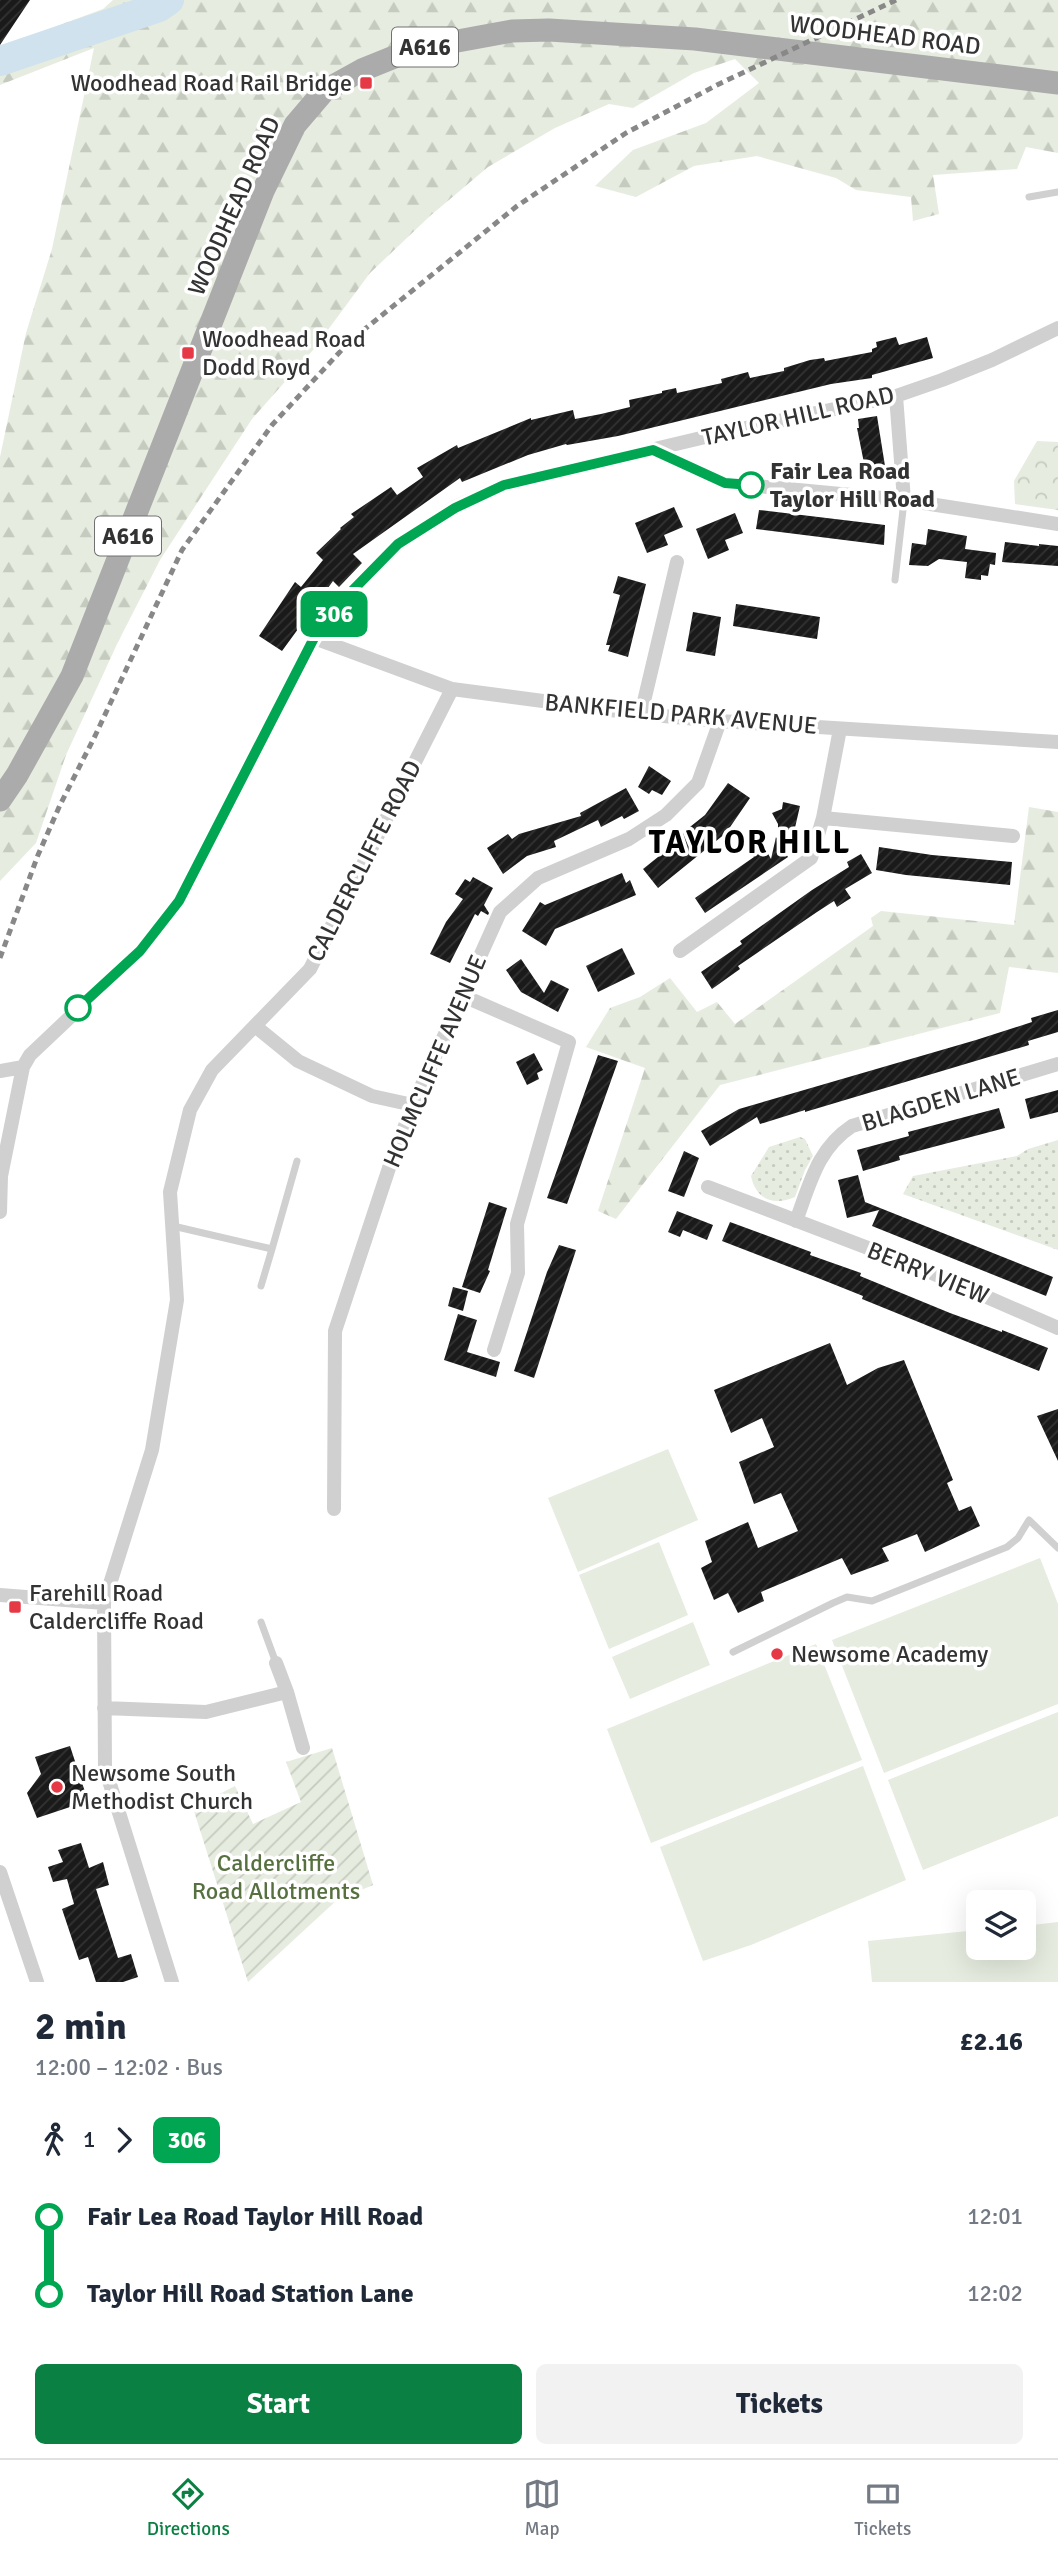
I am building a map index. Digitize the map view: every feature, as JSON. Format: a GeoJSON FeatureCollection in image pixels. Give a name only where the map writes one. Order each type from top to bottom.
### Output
{"type":"FeatureCollection","features":[{"type":"Feature","properties":{"kind":"main road","name":"WOODHEAD ROAD"},"geometry":{"type":"LineString","coordinates":[[0,800],[18,775],[72,676],[263,191],[295,125],[324,91],[362,70],[414,49],[512,31],[549,30],[695,39],[1058,83]]}},
{"type":"Feature","properties":{"kind":"street","name":"TAYLOR HILL ROAD"},"geometry":{"type":"LineString","coordinates":[[23,1067],[37,1045],[140,951],[179,901],[314,638],[351,592],[398,544],[455,508],[504,485],[896,396],[967,370],[1058,328]]}},
{"type":"Feature","properties":{"kind":"street"},"geometry":{"type":"LineString","coordinates":[[896,396],[904,500]]}},
{"type":"Feature","properties":{"kind":"street"},"geometry":{"type":"LineString","coordinates":[[653,450],[725,483],[904,500],[1058,524]]}},
{"type":"Feature","properties":{"kind":"street"},"geometry":{"type":"LineString","coordinates":[[640,714],[677,562]]}},
{"type":"Feature","properties":{"kind":"street","name":"BANKFIELD PARK AVENUE"},"geometry":{"type":"LineString","coordinates":[[314,638],[452,689],[640,714],[720,721],[1058,742]]}},
{"type":"Feature","properties":{"kind":"street","name":"CALDERCLIFFE ROAD"},"geometry":{"type":"LineString","coordinates":[[172,1982],[105,1768],[104,1708],[104,1603],[152,1450],[177,1300],[170,1192],[190,1110],[212,1070],[310,969],[452,689]]}},
{"type":"Feature","properties":{"kind":"street","name":"HOLMCLIFFE AVENUE"},"geometry":{"type":"LineString","coordinates":[[334,1509],[335,1331],[391,1162],[413,1105],[500,912],[538,877],[629,839],[666,815],[698,783],[720,721]]}},
{"type":"Feature","properties":{"kind":"street"},"geometry":{"type":"LineString","coordinates":[[680,951],[805,864],[815,851],[840,729]]}},
{"type":"Feature","properties":{"kind":"street"},"geometry":{"type":"LineString","coordinates":[[823,818],[986,827],[1013,836]]}},
{"type":"Feature","properties":{"kind":"street"},"geometry":{"type":"LineString","coordinates":[[461,995],[569,1042],[517,1224],[518,1273],[494,1350]]}},
{"type":"Feature","properties":{"kind":"street"},"geometry":{"type":"LineString","coordinates":[[255,1026],[298,1062],[372,1096],[413,1105]]}},
{"type":"Feature","properties":{"kind":"street","name":"BLAGDEN LANE"},"geometry":{"type":"LineString","coordinates":[[796,1221],[825,1150],[836,1137],[852,1126],[1058,1064]]}},
{"type":"Feature","properties":{"kind":"street"},"geometry":{"type":"LineString","coordinates":[[0,1071],[23,1067],[1,1176],[0,1212]]}},
{"type":"Feature","properties":{"kind":"street","name":"BERRY VIEW"},"geometry":{"type":"LineString","coordinates":[[708,1187],[923,1269],[1058,1328]]}},
{"type":"Feature","properties":{"kind":"street"},"geometry":{"type":"LineString","coordinates":[[0,1595],[104,1603]]}},
{"type":"Feature","properties":{"kind":"street"},"geometry":{"type":"LineString","coordinates":[[276,1663],[303,1748]]}},
{"type":"Feature","properties":{"kind":"street"},"geometry":{"type":"LineString","coordinates":[[104,1708],[206,1712],[287,1692]]}},
{"type":"Feature","properties":{"kind":"street"},"geometry":{"type":"LineString","coordinates":[[0,1872],[37,1982]]}},
{"type":"Feature","properties":{"kind":"lane"},"geometry":{"type":"LineString","coordinates":[[1029,197],[1058,191]]}},
{"type":"Feature","properties":{"kind":"lane"},"geometry":{"type":"LineString","coordinates":[[895,580],[904,500]]}},
{"type":"Feature","properties":{"kind":"lane"},"geometry":{"type":"LineString","coordinates":[[261,1286],[297,1161]]}},
{"type":"Feature","properties":{"kind":"lane"},"geometry":{"type":"LineString","coordinates":[[172,1226],[272,1249]]}},
{"type":"Feature","properties":{"kind":"lane"},"geometry":{"type":"LineString","coordinates":[[733,1652],[833,1602],[847,1597],[872,1601],[1007,1547],[1018,1538],[1029,1520],[1058,1548]]}},
{"type":"Feature","properties":{"kind":"lane"},"geometry":{"type":"LineString","coordinates":[[261,1622],[276,1663]]}},
{"type":"Feature","properties":{"kind":"green space"},"geometry":{"type":"Polygon","coordinates":[[[113,0],[1058,0],[1058,153],[1026,147],[1017,169],[933,175],[939,214],[913,221],[911,197],[856,190],[836,178],[757,156],[694,166],[636,197],[595,186],[633,150],[706,123],[759,83],[735,59],[694,73],[633,108],[609,104],[555,128],[488,167],[430,216],[370,273],[313,350],[252,419],[160,560],[118,642],[66,755],[36,843],[0,881],[0,457],[26,333],[52,249],[94,48],[0,85],[0,47],[103,9],[113,0]]]}},
{"type":"Feature","properties":{"kind":"green space"},"geometry":{"type":"Polygon","coordinates":[[[1037,441],[1058,442],[1058,510],[1015,504],[1014,481],[1037,441]]]}},
{"type":"Feature","properties":{"kind":"green space"},"geometry":{"type":"Polygon","coordinates":[[[1029,807],[1058,812],[1058,973],[1009,967],[1000,1013],[720,1085],[616,1219],[598,1211],[645,1068],[586,1047],[610,1008],[640,997],[670,978],[697,1012],[717,1002],[735,1024],[873,926],[871,918],[881,911],[1014,925],[1029,807]]]}},
{"type":"Feature","properties":{"kind":"green space"},"geometry":{"type":"Polygon","coordinates":[[[800,1137],[805,1139],[813,1156],[795,1197],[780,1201],[767,1199],[757,1191],[751,1176],[769,1147],[800,1137]]]}},
{"type":"Feature","properties":{"kind":"green space"},"geometry":{"type":"Polygon","coordinates":[[[1058,1140],[1058,1250],[903,1194],[913,1176],[1017,1156],[1028,1149],[1058,1140]]]}},
{"type":"Feature","properties":{"kind":"green space"},"geometry":{"type":"Polygon","coordinates":[[[668,1449],[698,1520],[578,1572],[548,1498],[668,1449]]]}},
{"type":"Feature","properties":{"kind":"green space"},"geometry":{"type":"Polygon","coordinates":[[[659,1542],[688,1615],[609,1649],[579,1575],[659,1542]]]}},
{"type":"Feature","properties":{"kind":"green space"},"geometry":{"type":"Polygon","coordinates":[[[1040,1558],[1058,1604],[1058,1704],[884,1773],[832,1640],[1040,1558]]]}},
{"type":"Feature","properties":{"kind":"green space"},"geometry":{"type":"Polygon","coordinates":[[[693,1622],[710,1665],[630,1699],[612,1657],[693,1622]]]}},
{"type":"Feature","properties":{"kind":"green space"},"geometry":{"type":"Polygon","coordinates":[[[816,1644],[862,1760],[651,1843],[607,1729],[816,1644]]]}},
{"type":"Feature","properties":{"kind":"green space"},"geometry":{"type":"Polygon","coordinates":[[[1058,1712],[1058,1816],[923,1870],[888,1780],[1058,1712]]]}},
{"type":"Feature","properties":{"kind":"green space","name":"Caldercliffe Road Allotments"},"geometry":{"type":"Polygon","coordinates":[[[332,1748],[373,1885],[337,1900],[248,1982],[193,1808],[235,1786],[253,1824],[301,1802],[286,1762],[332,1748]]]}},
{"type":"Feature","properties":{"kind":"green space"},"geometry":{"type":"Polygon","coordinates":[[[863,1766],[906,1880],[751,1945],[703,1961],[660,1847],[863,1766]]]}},
{"type":"Feature","properties":{"kind":"green space"},"geometry":{"type":"Polygon","coordinates":[[[1058,1922],[1058,1982],[872,1982],[868,1941],[966,1931],[966,1960],[1036,1960],[1036,1925],[1058,1922]]]}},
{"type":"Feature","properties":{"kind":"building"},"geometry":{"type":"Polygon","coordinates":[[[0,0],[30,0],[0,45],[0,0]]]}},
{"type":"Feature","properties":{"kind":"building"},"geometry":{"type":"Polygon","coordinates":[[[896,337],[899,345],[927,337],[933,358],[872,375],[872,378],[831,384],[618,436],[566,444],[528,455],[462,482],[460,478],[353,554],[362,563],[339,587],[333,581],[282,651],[259,636],[295,582],[301,587],[323,560],[316,553],[354,517],[351,514],[391,487],[397,495],[423,477],[417,468],[457,445],[458,448],[531,418],[573,410],[575,419],[601,414],[630,407],[629,400],[662,391],[676,388],[677,393],[722,383],[721,379],[748,372],[750,378],[784,371],[784,368],[810,360],[824,358],[825,361],[872,352],[872,349],[877,347],[876,342],[896,337]]]}},
{"type":"Feature","properties":{"kind":"building"},"geometry":{"type":"Polygon","coordinates":[[[877,416],[885,466],[865,468],[857,428],[858,419],[877,416]]]}},
{"type":"Feature","properties":{"kind":"building"},"geometry":{"type":"Polygon","coordinates":[[[674,507],[683,527],[664,535],[668,545],[647,553],[635,523],[674,507]]]}},
{"type":"Feature","properties":{"kind":"building"},"geometry":{"type":"Polygon","coordinates":[[[759,510],[885,525],[884,545],[756,529],[759,510]]]}},
{"type":"Feature","properties":{"kind":"building"},"geometry":{"type":"Polygon","coordinates":[[[735,513],[743,533],[725,540],[729,550],[708,559],[696,529],[735,513]]]}},
{"type":"Feature","properties":{"kind":"building"},"geometry":{"type":"Polygon","coordinates":[[[928,529],[967,536],[965,549],[996,553],[995,565],[990,564],[988,576],[981,575],[981,580],[965,578],[967,562],[939,559],[928,566],[909,565],[912,543],[926,545],[928,529]]]}},
{"type":"Feature","properties":{"kind":"building"},"geometry":{"type":"Polygon","coordinates":[[[1005,542],[1058,546],[1058,566],[1002,562],[1005,542]]]}},
{"type":"Feature","properties":{"kind":"building"},"geometry":{"type":"Polygon","coordinates":[[[618,576],[646,584],[628,657],[608,651],[610,645],[606,645],[620,595],[613,593],[618,576]]]}},
{"type":"Feature","properties":{"kind":"building"},"geometry":{"type":"Polygon","coordinates":[[[736,604],[820,617],[817,639],[733,626],[736,604]]]}},
{"type":"Feature","properties":{"kind":"building"},"geometry":{"type":"Polygon","coordinates":[[[693,612],[721,617],[715,656],[686,651],[693,612]]]}},
{"type":"Feature","properties":{"kind":"building"},"geometry":{"type":"Polygon","coordinates":[[[649,766],[671,781],[662,795],[652,790],[649,794],[638,787],[649,766]]]}},
{"type":"Feature","properties":{"kind":"building"},"geometry":{"type":"Polygon","coordinates":[[[728,783],[750,798],[726,833],[658,888],[643,869],[705,815],[728,783]]]}},
{"type":"Feature","properties":{"kind":"building"},"geometry":{"type":"Polygon","coordinates":[[[626,788],[639,811],[601,827],[598,820],[554,841],[556,847],[527,856],[503,874],[487,848],[508,834],[512,839],[519,834],[581,816],[580,813],[626,788]]]}},
{"type":"Feature","properties":{"kind":"building"},"geometry":{"type":"Polygon","coordinates":[[[783,802],[800,806],[794,832],[778,829],[772,813],[782,809],[783,802]]]}},
{"type":"Feature","properties":{"kind":"building"},"geometry":{"type":"Polygon","coordinates":[[[776,837],[788,857],[705,913],[695,898],[754,857],[750,851],[762,843],[771,859],[776,837]]]}},
{"type":"Feature","properties":{"kind":"building"},"geometry":{"type":"Polygon","coordinates":[[[879,847],[1012,862],[1010,885],[876,870],[879,847]]]}},
{"type":"Feature","properties":{"kind":"building"},"geometry":{"type":"Polygon","coordinates":[[[861,854],[872,873],[845,889],[851,898],[837,907],[834,901],[817,912],[738,966],[740,969],[712,989],[701,972],[742,944],[740,941],[849,867],[847,862],[861,854]]]}},
{"type":"Feature","properties":{"kind":"building"},"geometry":{"type":"Polygon","coordinates":[[[622,873],[626,883],[630,880],[636,895],[555,929],[546,946],[522,931],[540,902],[545,905],[622,873]]]}},
{"type":"Feature","properties":{"kind":"building"},"geometry":{"type":"Polygon","coordinates":[[[473,877],[493,888],[484,905],[489,913],[488,915],[481,911],[478,916],[475,914],[450,963],[430,954],[446,922],[463,899],[455,894],[465,879],[470,882],[473,877]]]}},
{"type":"Feature","properties":{"kind":"building"},"geometry":{"type":"Polygon","coordinates":[[[622,948],[635,974],[598,992],[586,966],[622,948]]]}},
{"type":"Feature","properties":{"kind":"building"},"geometry":{"type":"Polygon","coordinates":[[[521,959],[544,993],[551,980],[569,989],[558,1012],[521,992],[506,970],[521,959]]]}},
{"type":"Feature","properties":{"kind":"building"},"geometry":{"type":"Polygon","coordinates":[[[1058,1010],[1058,1032],[1028,1041],[1029,1045],[760,1124],[757,1117],[710,1146],[701,1131],[739,1109],[976,1040],[1032,1022],[1031,1018],[1058,1010]]]}},
{"type":"Feature","properties":{"kind":"building"},"geometry":{"type":"Polygon","coordinates":[[[534,1053],[543,1070],[537,1073],[539,1079],[527,1085],[516,1062],[534,1053]]]}},
{"type":"Feature","properties":{"kind":"building"},"geometry":{"type":"Polygon","coordinates":[[[598,1055],[618,1061],[567,1204],[547,1198],[598,1055]]]}},
{"type":"Feature","properties":{"kind":"building"},"geometry":{"type":"Polygon","coordinates":[[[1058,1090],[1058,1112],[1030,1119],[1025,1099],[1058,1090]]]}},
{"type":"Feature","properties":{"kind":"building"},"geometry":{"type":"Polygon","coordinates":[[[999,1108],[1005,1128],[899,1156],[900,1160],[863,1171],[857,1150],[909,1136],[908,1132],[999,1108]]]}},
{"type":"Feature","properties":{"kind":"building"},"geometry":{"type":"Polygon","coordinates":[[[684,1151],[699,1158],[684,1197],[668,1191],[684,1151]]]}},
{"type":"Feature","properties":{"kind":"building"},"geometry":{"type":"Polygon","coordinates":[[[858,1175],[865,1202],[1053,1277],[1046,1296],[872,1226],[879,1210],[847,1218],[838,1180],[858,1175]]]}},
{"type":"Feature","properties":{"kind":"building"},"geometry":{"type":"Polygon","coordinates":[[[489,1202],[507,1208],[488,1270],[490,1271],[480,1293],[462,1287],[489,1202]]]}},
{"type":"Feature","properties":{"kind":"building"},"geometry":{"type":"Polygon","coordinates":[[[677,1211],[713,1225],[707,1240],[683,1230],[680,1237],[668,1232],[677,1211]]]}},
{"type":"Feature","properties":{"kind":"building"},"geometry":{"type":"Polygon","coordinates":[[[730,1222],[811,1252],[810,1255],[861,1273],[860,1276],[950,1313],[1048,1348],[1039,1371],[862,1299],[863,1296],[722,1241],[730,1222]]]}},
{"type":"Feature","properties":{"kind":"building"},"geometry":{"type":"Polygon","coordinates":[[[559,1245],[576,1250],[534,1378],[514,1371],[547,1272],[559,1245]]]}},
{"type":"Feature","properties":{"kind":"building"},"geometry":{"type":"Polygon","coordinates":[[[453,1287],[468,1291],[463,1311],[448,1306],[453,1287]]]}},
{"type":"Feature","properties":{"kind":"building"},"geometry":{"type":"Polygon","coordinates":[[[458,1314],[477,1320],[467,1352],[500,1362],[496,1377],[444,1360],[458,1314]]]}},
{"type":"Feature","properties":{"kind":"building"},"geometry":{"type":"Polygon","coordinates":[[[830,1343],[847,1385],[878,1368],[904,1360],[953,1480],[947,1483],[959,1511],[971,1506],[980,1526],[925,1552],[917,1534],[882,1548],[889,1561],[851,1575],[842,1558],[761,1592],[764,1601],[738,1613],[728,1593],[714,1600],[701,1568],[712,1562],[705,1541],[748,1522],[758,1548],[798,1531],[781,1493],[754,1504],[739,1462],[774,1447],[762,1418],[731,1433],[714,1390],[830,1343]]]}},
{"type":"Feature","properties":{"kind":"building"},"geometry":{"type":"Polygon","coordinates":[[[1058,1409],[1058,1461],[1037,1416],[1058,1409]]]}},
{"type":"Feature","properties":{"kind":"building","name":"Newsome South Methodist Church"},"geometry":{"type":"Polygon","coordinates":[[[70,1746],[88,1801],[37,1818],[27,1793],[41,1774],[35,1757],[70,1746]]]}},
{"type":"Feature","properties":{"kind":"building"},"geometry":{"type":"Polygon","coordinates":[[[81,1843],[89,1868],[103,1862],[109,1885],[96,1889],[118,1958],[131,1954],[138,1977],[123,1982],[96,1982],[88,1957],[79,1960],[62,1909],[74,1904],[67,1879],[53,1882],[48,1867],[63,1862],[58,1850],[81,1843]]]}},
{"type":"Feature","properties":{"kind":"waterway"},"geometry":{"type":"LineString","coordinates":[[0,61],[159,7],[169,0]]}},
{"type":"Feature","properties":{"kind":"railway"},"geometry":{"type":"LineString","coordinates":[[0,958],[38,855],[60,805],[182,550],[272,425],[350,341],[517,206],[626,133],[717,85],[896,0]]}},
{"type":"Feature","properties":{"kind":"bus line","name":"306"},"geometry":{"type":"LineString","coordinates":[[78,1008],[140,951],[179,901],[314,638],[351,592],[398,544],[455,508],[504,485],[653,450],[725,483],[751,485]]}},
{"type":"Feature","properties":{"kind":"place","name":"Woodhead Road Rail Bridge"},"geometry":{"type":"Point","coordinates":[366,83]}},
{"type":"Feature","properties":{"kind":"place","name":"Woodhead Road Dodd Royd"},"geometry":{"type":"Point","coordinates":[188,353]}},
{"type":"Feature","properties":{"kind":"place","name":"Fair Lea Road Taylor Hill Road"},"geometry":{"type":"Point","coordinates":[751,485]}},
{"type":"Feature","properties":{"kind":"place","name":"Farehill Road Caldercliffe Road"},"geometry":{"type":"Point","coordinates":[15,1607]}},
{"type":"Feature","properties":{"kind":"place","name":"Newsome Academy"},"geometry":{"type":"Point","coordinates":[777,1654]}},
{"type":"Feature","properties":{"kind":"place","name":"Newsome South Methodist Church"},"geometry":{"type":"Point","coordinates":[57,1787]}},
{"type":"Feature","properties":{"kind":"district","name":"TAYLOR HILL"},"geometry":{"type":"Point","coordinates":[750,842]}}]}
